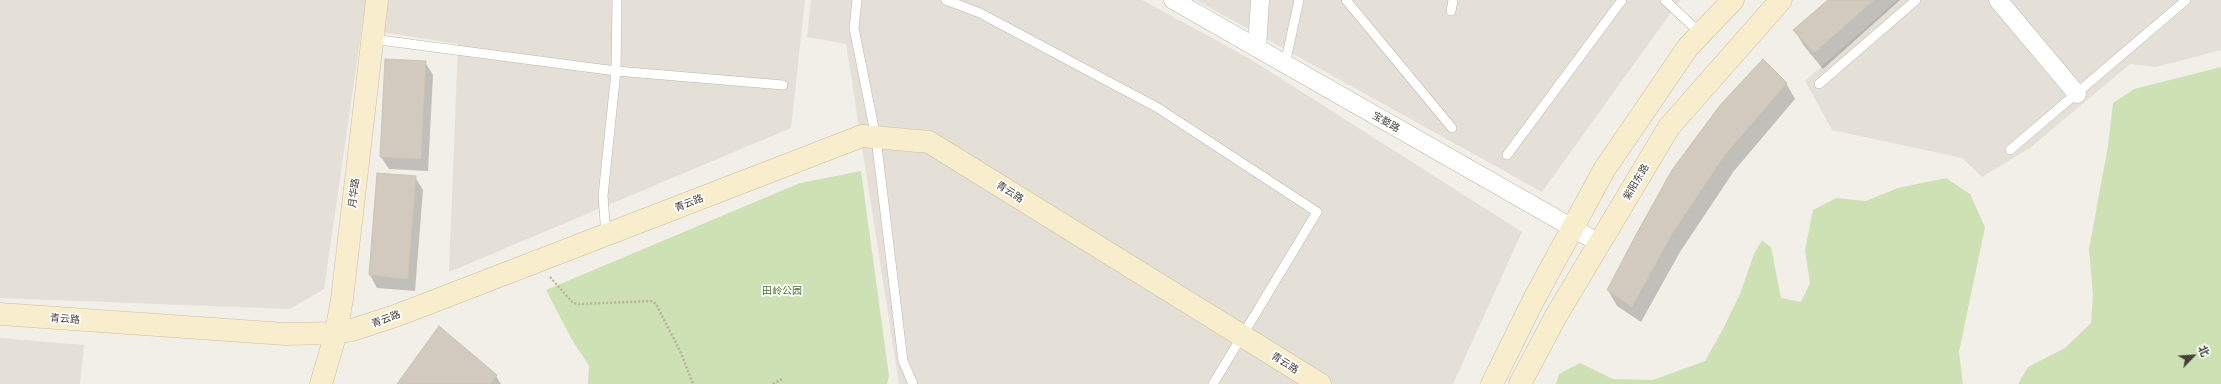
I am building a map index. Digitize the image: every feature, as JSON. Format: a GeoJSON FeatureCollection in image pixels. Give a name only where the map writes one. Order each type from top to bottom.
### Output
{"type":"FeatureCollection","features":[{"type":"Feature","properties":{"kind":"street","name":"月华路"},"geometry":{"type":"LineString","coordinates":[[321,384],[336,333],[342,299],[377,0]]}},
{"type":"Feature","properties":{"kind":"street","name":"宝婺路"},"geometry":{"type":"LineString","coordinates":[[1173,0],[1599,243]]}},
{"type":"Feature","properties":{"kind":"street"},"geometry":{"type":"LineString","coordinates":[[1257,48],[1260,0]]}},
{"type":"Feature","properties":{"kind":"street"},"geometry":{"type":"LineString","coordinates":[[1492,384],[1604,170],[1688,47],[1733,0]]}},
{"type":"Feature","properties":{"kind":"street","name":"紫阳东路"},"geometry":{"type":"LineString","coordinates":[[1520,384],[1556,316],[1669,128],[1781,0]]}},
{"type":"Feature","properties":{"kind":"street"},"geometry":{"type":"LineString","coordinates":[[1998,0],[2077,94]]}},
{"type":"Feature","properties":{"kind":"street","name":"青云路"},"geometry":{"type":"LineString","coordinates":[[0,314],[285,334],[336,333],[369,325],[862,136],[929,142],[1320,384]]}},
{"type":"Feature","properties":{"kind":"lane"},"geometry":{"type":"LineString","coordinates":[[606,235],[603,196],[616,71],[616,0]]}},
{"type":"Feature","properties":{"kind":"lane"},"geometry":{"type":"LineString","coordinates":[[857,0],[854,28],[876,138],[903,361],[913,384]]}},
{"type":"Feature","properties":{"kind":"lane"},"geometry":{"type":"LineString","coordinates":[[946,0],[980,13],[1158,108],[1317,212],[1213,384]]}},
{"type":"Feature","properties":{"kind":"lane"},"geometry":{"type":"LineString","coordinates":[[1285,64],[1299,0]]}},
{"type":"Feature","properties":{"kind":"lane"},"geometry":{"type":"LineString","coordinates":[[1346,0],[1452,128]]}},
{"type":"Feature","properties":{"kind":"lane"},"geometry":{"type":"LineString","coordinates":[[1451,11],[1453,0]]}},
{"type":"Feature","properties":{"kind":"lane"},"geometry":{"type":"LineString","coordinates":[[1507,155],[1622,0]]}},
{"type":"Feature","properties":{"kind":"lane"},"geometry":{"type":"LineString","coordinates":[[1665,0],[1701,34]]}},
{"type":"Feature","properties":{"kind":"lane"},"geometry":{"type":"LineString","coordinates":[[1819,84],[1916,0]]}},
{"type":"Feature","properties":{"kind":"lane"},"geometry":{"type":"LineString","coordinates":[[2010,150],[2186,0]]}},
{"type":"Feature","properties":{"kind":"lane"},"geometry":{"type":"LineString","coordinates":[[372,39],[616,71],[783,85]]}},
{"type":"Feature","properties":{"kind":"path"},"geometry":{"type":"LineString","coordinates":[[536,262],[573,303],[651,301],[656,304],[681,353],[693,384]]}},
{"type":"Feature","properties":{"kind":"path"},"geometry":{"type":"LineString","coordinates":[[773,384],[782,379]]}},
{"type":"Feature","properties":{"kind":"shaded area"},"geometry":{"type":"Polygon","coordinates":[[[0,0],[366,0],[324,289],[290,309],[0,298],[0,0]]]}},
{"type":"Feature","properties":{"kind":"shaded area"},"geometry":{"type":"Polygon","coordinates":[[[387,0],[805,0],[791,128],[449,272],[458,44],[381,32],[387,0]]]}},
{"type":"Feature","properties":{"kind":"shaded area"},"geometry":{"type":"Polygon","coordinates":[[[811,0],[1142,0],[1247,57],[1522,232],[1453,384],[899,384],[846,44],[807,37],[811,0]]]}},
{"type":"Feature","properties":{"kind":"shaded area"},"geometry":{"type":"Polygon","coordinates":[[[1196,0],[1680,0],[1542,192],[1196,0]]]}},
{"type":"Feature","properties":{"kind":"shaded area"},"geometry":{"type":"Polygon","coordinates":[[[1897,0],[2221,0],[2221,50],[2156,67],[2130,64],[2030,148],[1982,177],[1962,158],[1832,130],[1805,81],[1897,0]]]}},
{"type":"Feature","properties":{"kind":"shaded area"},"geometry":{"type":"Polygon","coordinates":[[[0,338],[84,345],[80,384],[0,384],[0,338]]]}},
{"type":"Feature","properties":{"kind":"green space"},"geometry":{"type":"Polygon","coordinates":[[[2221,67],[2221,384],[2018,384],[2028,367],[2065,348],[2091,323],[2093,295],[2089,249],[2108,146],[2113,103],[2134,89],[2221,67]]]}},
{"type":"Feature","properties":{"kind":"green space","name":"田岭公园"},"geometry":{"type":"Polygon","coordinates":[[[861,171],[889,376],[887,384],[588,384],[589,366],[571,338],[546,290],[800,183],[861,171]]]}},
{"type":"Feature","properties":{"kind":"green space"},"geometry":{"type":"Polygon","coordinates":[[[1946,178],[1970,194],[1985,227],[1959,352],[1963,384],[1556,384],[1559,374],[1580,363],[1613,379],[1653,380],[1705,361],[1740,294],[1754,254],[1762,240],[1771,247],[1781,298],[1801,302],[1810,283],[1805,250],[1813,210],[1836,198],[1866,201],[1898,188],[1946,178]]]}},
{"type":"Feature","properties":{"kind":"building"},"geometry":{"type":"Polygon","coordinates":[[[1828,0],[1874,0],[1814,53],[1793,30],[1828,0]]]}},
{"type":"Feature","properties":{"kind":"building"},"geometry":{"type":"Polygon","coordinates":[[[385,59],[426,61],[421,159],[380,157],[385,59]]]}},
{"type":"Feature","properties":{"kind":"building"},"geometry":{"type":"Polygon","coordinates":[[[1763,59],[1787,83],[1725,155],[1671,236],[1632,307],[1607,290],[1637,233],[1672,170],[1721,104],[1763,59]]]}},
{"type":"Feature","properties":{"kind":"building"},"geometry":{"type":"Polygon","coordinates":[[[377,173],[416,176],[408,279],[369,275],[377,173]]]}},
{"type":"Feature","properties":{"kind":"building"},"geometry":{"type":"Polygon","coordinates":[[[439,326],[497,375],[491,384],[397,384],[439,326]]]}}]}
